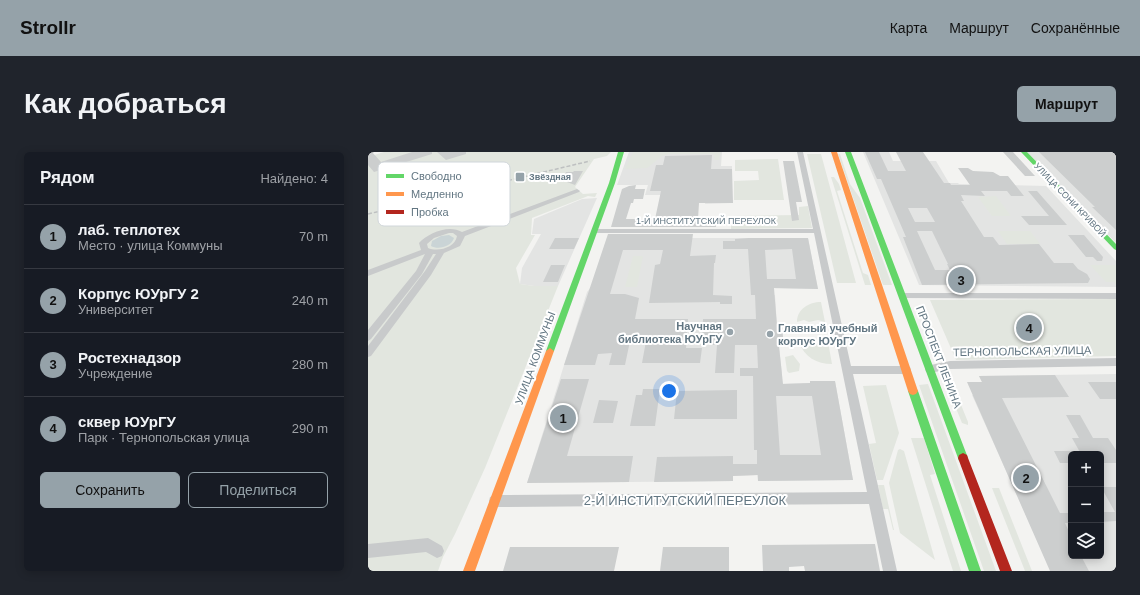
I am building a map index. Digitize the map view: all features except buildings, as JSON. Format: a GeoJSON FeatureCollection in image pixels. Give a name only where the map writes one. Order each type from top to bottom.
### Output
{"type":"FeatureCollection","features":[{"type":"Feature","properties":{"kind":"main road","name":"УЛИЦА КОММУНЫ"},"geometry":{"type":"LineString","coordinates":[[468,571],[496,501],[612,183],[621,152]]}},
{"type":"Feature","properties":{"kind":"main road"},"geometry":{"type":"LineString","coordinates":[[834,152],[906,370],[975,571]]}},
{"type":"Feature","properties":{"kind":"main road","name":"ПРОСПЕКТ ЛЕНИНА"},"geometry":{"type":"LineString","coordinates":[[848,152],[1006,571]]}},
{"type":"Feature","properties":{"kind":"main road","name":"УЛИЦА СОНИ КРИВОЙ"},"geometry":{"type":"LineString","coordinates":[[1024,152],[1116,248]]}},
{"type":"Feature","properties":{"kind":"main road"},"geometry":{"type":"LineString","coordinates":[[882,296],[903,296]]}},
{"type":"Feature","properties":{"kind":"main road","name":"ТЕРНОПОЛЬСКАЯ УЛИЦА"},"geometry":{"type":"LineString","coordinates":[[906,370],[930,369]]}},
{"type":"Feature","properties":{"kind":"street"},"geometry":{"type":"LineString","coordinates":[[800,152],[818,230],[890,571]]}},
{"type":"Feature","properties":{"kind":"street"},"geometry":{"type":"LineString","coordinates":[[510,216],[577,191]]}},
{"type":"Feature","properties":{"kind":"street"},"geometry":{"type":"LineString","coordinates":[[368,337],[419,272],[426,250],[426,240],[437,234],[449,231],[459,233],[461,235],[485,226]]}},
{"type":"Feature","properties":{"kind":"street","name":"1-Й ИНСТИТУТСКИЙ ПЕРЕУЛОК"},"geometry":{"type":"LineString","coordinates":[[594,231],[818,230]]}},
{"type":"Feature","properties":{"kind":"street"},"geometry":{"type":"LineString","coordinates":[[368,267],[426,250],[440,252],[457,244],[460,241],[461,235]]}},
{"type":"Feature","properties":{"kind":"street"},"geometry":{"type":"LineString","coordinates":[[368,273],[426,250]]}},
{"type":"Feature","properties":{"kind":"street"},"geometry":{"type":"LineString","coordinates":[[368,354],[428,273],[440,252]]}},
{"type":"Feature","properties":{"kind":"street"},"geometry":{"type":"LineString","coordinates":[[903,296],[1116,296]]}},
{"type":"Feature","properties":{"kind":"street","name":"ТЕРНОПОЛЬСКАЯ УЛИЦА"},"geometry":{"type":"LineString","coordinates":[[930,369],[950,365],[1116,362]]}},
{"type":"Feature","properties":{"kind":"street"},"geometry":{"type":"LineString","coordinates":[[847,370],[906,370]]}},
{"type":"Feature","properties":{"kind":"street","name":"2-Й ИНСТИТУТСКИЙ ПЕРЕУЛОК"},"geometry":{"type":"LineString","coordinates":[[496,501],[875,498]]}},
{"type":"Feature","properties":{"kind":"street"},"geometry":{"type":"LineString","coordinates":[[368,551],[428,545],[436,551]]}},
{"type":"Feature","properties":{"kind":"shaded area"},"geometry":{"type":"Polygon","coordinates":[[[384,152],[611,152],[607,156],[594,159],[575,187],[583,194],[597,193],[595,197],[588,196],[532,218],[531,235],[535,235],[516,268],[520,284],[534,286],[558,286],[485,468],[443,557],[438,571],[368,571],[368,157],[384,152]]]}},
{"type":"Feature","properties":{"kind":"shaded area"},"geometry":{"type":"Polygon","coordinates":[[[629,152],[722,152],[721,166],[732,166],[732,203],[705,204],[706,200],[690,195],[645,195],[648,185],[617,185],[629,152]]]}},
{"type":"Feature","properties":{"kind":"shaded area"},"geometry":{"type":"Polygon","coordinates":[[[633,152],[721,152],[719,160],[715,160],[713,154],[669,154],[662,156],[647,168],[625,169],[633,152]]]}},
{"type":"Feature","properties":{"kind":"shaded area"},"geometry":{"type":"Polygon","coordinates":[[[863,152],[889,152],[893,161],[936,161],[949,183],[1046,186],[1116,261],[1116,287],[919,285],[863,152]]]}},
{"type":"Feature","properties":{"kind":"shaded area"},"geometry":{"type":"Polygon","coordinates":[[[1027,152],[1116,152],[1116,243],[1027,152]]]}},
{"type":"Feature","properties":{"kind":"shaded area"},"geometry":{"type":"Polygon","coordinates":[[[807,154],[821,154],[856,283],[837,283],[807,154]]]}},
{"type":"Feature","properties":{"kind":"shaded area"},"geometry":{"type":"Polygon","coordinates":[[[838,154],[840,154],[850,184],[860,198],[892,285],[883,285],[838,154]]]}},
{"type":"Feature","properties":{"kind":"shaded area"},"geometry":{"type":"Polygon","coordinates":[[[778,159],[784,200],[734,200],[734,181],[759,180],[758,171],[735,171],[735,160],[778,159]]]}},
{"type":"Feature","properties":{"kind":"shaded area"},"geometry":{"type":"Polygon","coordinates":[[[831,177],[834,177],[839,184],[841,190],[837,191],[863,273],[868,275],[871,285],[865,285],[831,177]]]}},
{"type":"Feature","properties":{"kind":"shaded area"},"geometry":{"type":"Polygon","coordinates":[[[996,196],[1011,216],[992,216],[978,197],[996,196]]]}},
{"type":"Feature","properties":{"kind":"shaded area"},"geometry":{"type":"Polygon","coordinates":[[[597,198],[558,286],[534,286],[520,284],[522,268],[541,234],[532,234],[534,219],[582,199],[597,198]]]}},
{"type":"Feature","properties":{"kind":"shaded area"},"geometry":{"type":"Polygon","coordinates":[[[808,206],[812,228],[731,229],[731,216],[799,215],[799,207],[808,206]]]}},
{"type":"Feature","properties":{"kind":"shaded area"},"geometry":{"type":"Polygon","coordinates":[[[998,231],[1030,231],[1040,244],[1007,244],[998,231]]]}},
{"type":"Feature","properties":{"kind":"shaded area"},"geometry":{"type":"Polygon","coordinates":[[[449,235],[454,238],[447,246],[437,248],[431,246],[432,241],[441,236],[449,235]]]}},
{"type":"Feature","properties":{"kind":"shaded area"},"geometry":{"type":"Polygon","coordinates":[[[607,238],[808,238],[818,289],[766,288],[766,295],[775,295],[777,326],[782,326],[783,337],[778,337],[782,373],[773,384],[810,383],[810,381],[835,381],[853,480],[758,481],[757,475],[733,476],[733,481],[527,483],[587,292],[591,287],[607,238]]]}},
{"type":"Feature","properties":{"kind":"shaded area"},"geometry":{"type":"Polygon","coordinates":[[[633,256],[643,256],[637,287],[625,287],[633,256]]]}},
{"type":"Feature","properties":{"kind":"shaded area"},"geometry":{"type":"Polygon","coordinates":[[[1090,265],[1116,265],[1116,285],[1114,282],[1106,282],[1090,265]]]}},
{"type":"Feature","properties":{"kind":"shaded area"},"geometry":{"type":"Polygon","coordinates":[[[1116,299],[1116,356],[956,360],[930,300],[1116,299]]]}},
{"type":"Feature","properties":{"kind":"shaded area"},"geometry":{"type":"Polygon","coordinates":[[[821,302],[825,322],[818,320],[809,322],[804,320],[797,322],[799,313],[804,307],[812,303],[821,302]]]}},
{"type":"Feature","properties":{"kind":"shaded area"},"geometry":{"type":"Polygon","coordinates":[[[825,341],[828,342],[832,364],[821,363],[812,359],[804,352],[799,342],[807,345],[812,342],[822,344],[825,341]]]}},
{"type":"Feature","properties":{"kind":"shaded area"},"geometry":{"type":"Polygon","coordinates":[[[793,355],[800,364],[799,371],[789,373],[787,371],[785,357],[793,355]]]}},
{"type":"Feature","properties":{"kind":"shaded area"},"geometry":{"type":"Polygon","coordinates":[[[1116,374],[1116,571],[1051,571],[972,395],[988,394],[979,376],[1116,374]]]}},
{"type":"Feature","properties":{"kind":"shaded area"},"geometry":{"type":"Polygon","coordinates":[[[945,381],[950,381],[952,383],[968,425],[962,423],[945,381]]]}},
{"type":"Feature","properties":{"kind":"shaded area"},"geometry":{"type":"Polygon","coordinates":[[[928,384],[996,571],[984,571],[919,385],[928,384]]]}},
{"type":"Feature","properties":{"kind":"shaded area"},"geometry":{"type":"Polygon","coordinates":[[[886,385],[899,433],[883,480],[877,480],[869,444],[876,443],[863,386],[886,385]]]}},
{"type":"Feature","properties":{"kind":"shaded area"},"geometry":{"type":"Polygon","coordinates":[[[911,438],[924,438],[935,474],[930,475],[961,571],[953,571],[911,438]]]}},
{"type":"Feature","properties":{"kind":"shaded area"},"geometry":{"type":"Polygon","coordinates":[[[900,449],[904,451],[935,560],[900,533],[889,483],[898,450],[900,449]]]}},
{"type":"Feature","properties":{"kind":"shaded area"},"geometry":{"type":"Polygon","coordinates":[[[878,485],[884,485],[894,530],[888,509],[883,509],[878,485]]]}},
{"type":"Feature","properties":{"kind":"shaded area"},"geometry":{"type":"Polygon","coordinates":[[[992,488],[999,488],[1032,571],[1025,571],[992,488]]]}},
{"type":"Feature","properties":{"kind":"railway"},"geometry":{"type":"LineString","coordinates":[[510,180],[590,161]]}},
{"type":"Feature","properties":{"kind":"railway"},"geometry":{"type":"LineString","coordinates":[[368,214],[378,212]]}},
{"type":"Feature","properties":{"kind":"traffic: fast"},"geometry":{"type":"LineString","coordinates":[[550,351],[612,183],[621,152]]}},
{"type":"Feature","properties":{"kind":"traffic: fast"},"geometry":{"type":"LineString","coordinates":[[848,152],[963,458]]}},
{"type":"Feature","properties":{"kind":"traffic: fast"},"geometry":{"type":"LineString","coordinates":[[1024,152],[1116,248]]}},
{"type":"Feature","properties":{"kind":"traffic: fast"},"geometry":{"type":"LineString","coordinates":[[913,391],[975,571]]}},
{"type":"Feature","properties":{"kind":"traffic: slow"},"geometry":{"type":"LineString","coordinates":[[834,152],[913,391]]}},
{"type":"Feature","properties":{"kind":"traffic: slow"},"geometry":{"type":"LineString","coordinates":[[469,571],[550,351]]}},
{"type":"Feature","properties":{"kind":"traffic: jam"},"geometry":{"type":"LineString","coordinates":[[963,458],[1006,571]]}},
{"type":"Feature","properties":{"kind":"place","name":"Звёздная"},"geometry":{"type":"Point","coordinates":[520,177]}},
{"type":"Feature","properties":{"kind":"place","name":"Ростехнадзор"},"geometry":{"type":"Point","coordinates":[961,280]}},
{"type":"Feature","properties":{"kind":"place","name":"сквер ЮУрГУ"},"geometry":{"type":"Point","coordinates":[1029,328]}},
{"type":"Feature","properties":{"kind":"place","name":"Научная библиотека ЮУрГУ"},"geometry":{"type":"Point","coordinates":[730,332]}},
{"type":"Feature","properties":{"kind":"place","name":"Главный учебный корпус ЮУрГУ"},"geometry":{"type":"Point","coordinates":[770,334]}},
{"type":"Feature","properties":{"kind":"place","name":"лаб. теплотех"},"geometry":{"type":"Point","coordinates":[563,418]}},
{"type":"Feature","properties":{"kind":"place","name":"Корпус ЮУрГУ 2"},"geometry":{"type":"Point","coordinates":[1026,478]}}]}
